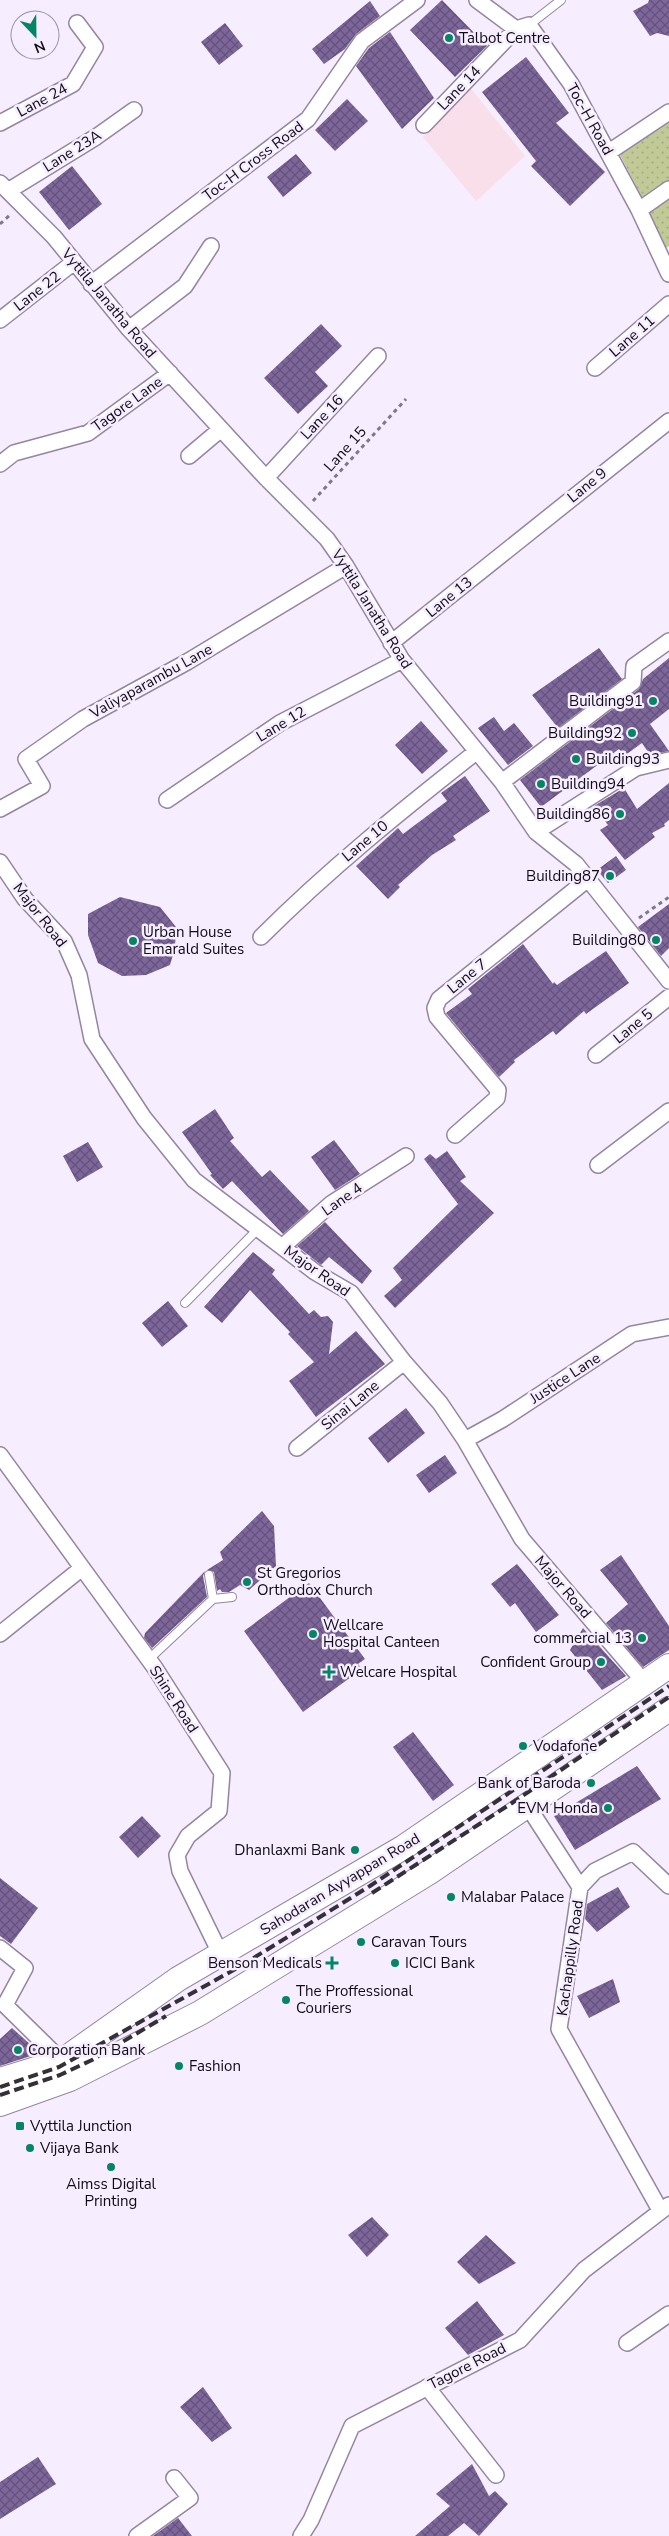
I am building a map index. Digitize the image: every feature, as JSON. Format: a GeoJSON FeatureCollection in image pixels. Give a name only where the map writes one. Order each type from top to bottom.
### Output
{"type":"FeatureCollection","features":[{"type":"Feature","properties":{"kind":"main road","name":"Sahodaran Ayyappan Road"},"geometry":{"type":"LineString","coordinates":[[0,2080],[62,2061],[178,1979],[404,1847],[669,1666]]}},
{"type":"Feature","properties":{"kind":"main road"},"geometry":{"type":"LineString","coordinates":[[0,2104],[70,2079],[200,2013],[428,1873],[669,1709]]}},
{"type":"Feature","properties":{"kind":"main road"},"geometry":{"type":"LineString","coordinates":[[300,1909],[319,1941]]}},
{"type":"Feature","properties":{"kind":"street","name":"Toc-H Cross Road"},"geometry":{"type":"LineString","coordinates":[[91,284],[308,119],[362,41],[417,0]]}},
{"type":"Feature","properties":{"kind":"street","name":"Toc-H Road"},"geometry":{"type":"LineString","coordinates":[[477,0],[523,27],[571,84],[639,210],[669,274]]}},
{"type":"Feature","properties":{"kind":"street","name":"Lane 24"},"geometry":{"type":"LineString","coordinates":[[0,123],[73,84],[95,47],[77,23]]}},
{"type":"Feature","properties":{"kind":"street","name":"Lane 14"},"geometry":{"type":"LineString","coordinates":[[424,125],[523,27]]}},
{"type":"Feature","properties":{"kind":"street","name":"Lane 23A"},"geometry":{"type":"LineString","coordinates":[[4,187],[96,137],[134,110]]}},
{"type":"Feature","properties":{"kind":"street"},"geometry":{"type":"LineString","coordinates":[[609,152],[669,112]]}},
{"type":"Feature","properties":{"kind":"street","name":"Vyttila Janatha Road"},"geometry":{"type":"LineString","coordinates":[[4,187],[54,237],[129,329],[266,478],[327,539],[346,566],[402,660],[502,782],[536,832],[576,864],[626,927],[666,971]]}},
{"type":"Feature","properties":{"kind":"street"},"geometry":{"type":"LineString","coordinates":[[639,210],[669,189]]}},
{"type":"Feature","properties":{"kind":"street"},"geometry":{"type":"LineString","coordinates":[[129,329],[185,286],[211,246]]}},
{"type":"Feature","properties":{"kind":"street","name":"Lane 22"},"geometry":{"type":"LineString","coordinates":[[0,320],[74,262]]}},
{"type":"Feature","properties":{"kind":"street","name":"Lane 11"},"geometry":{"type":"LineString","coordinates":[[595,368],[669,304]]}},
{"type":"Feature","properties":{"kind":"street","name":"Lane 16"},"geometry":{"type":"LineString","coordinates":[[266,478],[378,356]]}},
{"type":"Feature","properties":{"kind":"street","name":"Tagore Lane"},"geometry":{"type":"LineString","coordinates":[[0,464],[14,453],[88,433],[170,373]]}},
{"type":"Feature","properties":{"kind":"street","name":"Lane 9"},"geometry":{"type":"LineString","coordinates":[[506,551],[669,421]]}},
{"type":"Feature","properties":{"kind":"street"},"geometry":{"type":"LineString","coordinates":[[189,456],[221,429]]}},
{"type":"Feature","properties":{"kind":"street","name":"Lane 13"},"geometry":{"type":"LineString","coordinates":[[391,643],[506,551]]}},
{"type":"Feature","properties":{"kind":"street","name":"Valiyaparambu Lane"},"geometry":{"type":"LineString","coordinates":[[0,809],[42,786],[26,759],[83,719],[186,662],[346,566]]}},
{"type":"Feature","properties":{"kind":"street"},"geometry":{"type":"LineString","coordinates":[[502,782],[633,682],[634,666],[669,641]]}},
{"type":"Feature","properties":{"kind":"street","name":"Lane 12"},"geometry":{"type":"LineString","coordinates":[[167,800],[280,723],[402,660]]}},
{"type":"Feature","properties":{"kind":"street","name":"Lane 10"},"geometry":{"type":"LineString","coordinates":[[261,938],[308,889],[362,842],[476,752]]}},
{"type":"Feature","properties":{"kind":"street"},"geometry":{"type":"LineString","coordinates":[[536,832],[636,768],[669,760]]}},
{"type":"Feature","properties":{"kind":"street","name":"Major Road"},"geometry":{"type":"LineString","coordinates":[[0,862],[25,899],[64,941],[79,975],[92,1039],[144,1118],[194,1180],[315,1272],[351,1293],[404,1362],[440,1403],[465,1440],[522,1539],[550,1575],[645,1683]]}},
{"type":"Feature","properties":{"kind":"street","name":"Lane 7"},"geometry":{"type":"LineString","coordinates":[[455,1135],[497,1098],[498,1090],[437,1017],[435,1008],[439,999],[588,879]]}},
{"type":"Feature","properties":{"kind":"street","name":"Lane 5"},"geometry":{"type":"LineString","coordinates":[[596,1056],[669,997]]}},
{"type":"Feature","properties":{"kind":"street"},"geometry":{"type":"LineString","coordinates":[[598,1165],[669,1111]]}},
{"type":"Feature","properties":{"kind":"street","name":"Lane 4"},"geometry":{"type":"LineString","coordinates":[[282,1247],[332,1203],[406,1156]]}},
{"type":"Feature","properties":{"kind":"street","name":"Justice Lane"},"geometry":{"type":"LineString","coordinates":[[465,1440],[502,1419],[632,1334],[669,1327]]}},
{"type":"Feature","properties":{"kind":"street","name":"Sinai Lane"},"geometry":{"type":"LineString","coordinates":[[297,1448],[404,1362]]}},
{"type":"Feature","properties":{"kind":"street","name":"Shine Road"},"geometry":{"type":"LineString","coordinates":[[0,1455],[148,1660],[222,1773],[219,1811],[188,1836],[177,1855],[180,1870],[221,1955]]}},
{"type":"Feature","properties":{"kind":"street"},"geometry":{"type":"LineString","coordinates":[[0,1634],[82,1568]]}},
{"type":"Feature","properties":{"kind":"street","name":"Kachappilly Road"},"geometry":{"type":"LineString","coordinates":[[527,1805],[580,1887],[559,2028],[664,2208]]}},
{"type":"Feature","properties":{"kind":"street"},"geometry":{"type":"LineString","coordinates":[[580,1887],[596,1871],[632,1852],[669,1886]]}},
{"type":"Feature","properties":{"kind":"street"},"geometry":{"type":"LineString","coordinates":[[0,1948],[24,1968],[5,2005],[62,2061]]}},
{"type":"Feature","properties":{"kind":"street","name":"Tagore Road"},"geometry":{"type":"LineString","coordinates":[[301,2536],[311,2520],[352,2426],[520,2340],[584,2270],[664,2208]]}},
{"type":"Feature","properties":{"kind":"street"},"geometry":{"type":"LineString","coordinates":[[627,2343],[669,2314]]}},
{"type":"Feature","properties":{"kind":"street"},"geometry":{"type":"LineString","coordinates":[[427,2386],[496,2475]]}},
{"type":"Feature","properties":{"kind":"street"},"geometry":{"type":"LineString","coordinates":[[137,2536],[190,2498],[174,2478]]}},
{"type":"Feature","properties":{"kind":"lane"},"geometry":{"type":"LineString","coordinates":[[523,27],[561,0]]}},
{"type":"Feature","properties":{"kind":"lane"},"geometry":{"type":"LineString","coordinates":[[185,1303],[258,1229]]}},
{"type":"Feature","properties":{"kind":"lane"},"geometry":{"type":"LineString","coordinates":[[209,1575],[213,1599]]}},
{"type":"Feature","properties":{"kind":"lane"},"geometry":{"type":"LineString","coordinates":[[148,1660],[213,1599],[232,1597]]}},
{"type":"Feature","properties":{"kind":"path","name":"Lane 15"},"geometry":{"type":"LineString","coordinates":[[300,514],[406,399]]}},
{"type":"Feature","properties":{"kind":"path"},"geometry":{"type":"LineString","coordinates":[[626,927],[669,897]]}},
{"type":"Feature","properties":{"kind":"shaded area"},"geometry":{"type":"Polygon","coordinates":[[[469,86],[525,156],[476,201],[423,137],[469,86]]]}},
{"type":"Feature","properties":{"kind":"green space"},"geometry":{"type":"Polygon","coordinates":[[[669,119],[669,183],[644,201],[619,153],[669,119]]]}},
{"type":"Feature","properties":{"kind":"green space"},"geometry":{"type":"Polygon","coordinates":[[[669,197],[669,246],[662,250],[647,212],[669,197]]]}},
{"type":"Feature","properties":{"kind":"building","name":"Talbot Centre"},"geometry":{"type":"Polygon","coordinates":[[[442,0],[487,46],[455,77],[410,30],[442,0]]]}},
{"type":"Feature","properties":{"kind":"building"},"geometry":{"type":"Polygon","coordinates":[[[649,0],[669,0],[669,36],[657,33],[650,36],[633,11],[648,3],[649,0]]]}},
{"type":"Feature","properties":{"kind":"building"},"geometry":{"type":"Polygon","coordinates":[[[370,1],[380,16],[356,34],[345,49],[324,64],[312,49],[370,1]]]}},
{"type":"Feature","properties":{"kind":"building"},"geometry":{"type":"Polygon","coordinates":[[[225,23],[243,46],[219,65],[201,42],[225,23]]]}},
{"type":"Feature","properties":{"kind":"building"},"geometry":{"type":"Polygon","coordinates":[[[390,32],[434,98],[402,129],[356,66],[369,48],[390,32]]]}},
{"type":"Feature","properties":{"kind":"building"},"geometry":{"type":"Polygon","coordinates":[[[526,57],[569,113],[556,123],[605,172],[570,206],[531,166],[536,161],[482,92],[526,57]]]}},
{"type":"Feature","properties":{"kind":"building"},"geometry":{"type":"Polygon","coordinates":[[[347,99],[368,121],[335,151],[315,130],[347,99]]]}},
{"type":"Feature","properties":{"kind":"building"},"geometry":{"type":"Polygon","coordinates":[[[296,154],[312,173],[283,197],[267,177],[296,154]]]}},
{"type":"Feature","properties":{"kind":"building"},"geometry":{"type":"Polygon","coordinates":[[[72,166],[102,204],[69,230],[39,192],[72,166]]]}},
{"type":"Feature","properties":{"kind":"building"},"geometry":{"type":"Polygon","coordinates":[[[321,324],[342,346],[315,372],[328,386],[298,414],[264,378],[321,324]]]}},
{"type":"Feature","properties":{"kind":"building"},"geometry":{"type":"Polygon","coordinates":[[[599,648],[622,679],[558,728],[532,695],[599,648]]]}},
{"type":"Feature","properties":{"kind":"building"},"geometry":{"type":"Polygon","coordinates":[[[669,658],[669,709],[650,724],[669,751],[650,755],[642,743],[624,756],[619,749],[541,807],[520,780],[639,689],[643,679],[669,658]]]}},
{"type":"Feature","properties":{"kind":"building"},"geometry":{"type":"Polygon","coordinates":[[[494,717],[504,731],[514,723],[533,746],[508,765],[478,728],[494,717]]]}},
{"type":"Feature","properties":{"kind":"building"},"geometry":{"type":"Polygon","coordinates":[[[421,721],[448,751],[422,774],[395,745],[421,721]]]}},
{"type":"Feature","properties":{"kind":"building"},"geometry":{"type":"Polygon","coordinates":[[[465,776],[490,811],[453,836],[456,840],[432,855],[398,885],[400,887],[388,899],[356,866],[398,828],[403,834],[447,801],[441,793],[465,776]]]}},
{"type":"Feature","properties":{"kind":"building","name":"Building86"},"geometry":{"type":"Polygon","coordinates":[[[669,783],[669,820],[664,824],[665,826],[652,833],[655,837],[625,860],[600,830],[608,825],[594,806],[624,788],[637,809],[669,783]]]}},
{"type":"Feature","properties":{"kind":"building","name":"Building87"},"geometry":{"type":"Polygon","coordinates":[[[616,856],[626,870],[608,883],[597,870],[616,856]]]}},
{"type":"Feature","properties":{"kind":"building","name":"Urban House Emarald Suites"},"geometry":{"type":"Polygon","coordinates":[[[120,897],[160,907],[176,927],[175,948],[170,965],[146,975],[122,976],[98,963],[88,935],[88,914],[120,897]]]}},
{"type":"Feature","properties":{"kind":"building","name":"Building80"},"geometry":{"type":"Polygon","coordinates":[[[669,904],[669,948],[661,956],[638,927],[669,904]]]}},
{"type":"Feature","properties":{"kind":"building"},"geometry":{"type":"Polygon","coordinates":[[[523,944],[553,984],[554,982],[557,985],[606,951],[629,983],[586,1014],[584,1011],[556,1035],[553,1031],[514,1060],[515,1062],[499,1077],[446,1013],[472,994],[468,989],[523,944]]]}},
{"type":"Feature","properties":{"kind":"building"},"geometry":{"type":"Polygon","coordinates":[[[215,1109],[234,1138],[230,1141],[262,1177],[270,1170],[309,1211],[283,1234],[232,1181],[223,1189],[210,1175],[212,1174],[182,1132],[215,1109]]]}},
{"type":"Feature","properties":{"kind":"building"},"geometry":{"type":"Polygon","coordinates":[[[334,1140],[360,1174],[335,1190],[311,1157],[334,1140]]]}},
{"type":"Feature","properties":{"kind":"building"},"geometry":{"type":"Polygon","coordinates":[[[88,1142],[103,1167],[77,1182],[63,1156],[88,1142]]]}},
{"type":"Feature","properties":{"kind":"building"},"geometry":{"type":"Polygon","coordinates":[[[447,1151],[466,1177],[460,1181],[494,1213],[395,1308],[384,1296],[402,1280],[393,1268],[458,1204],[424,1159],[430,1154],[436,1159],[447,1151]]]}},
{"type":"Feature","properties":{"kind":"building"},"geometry":{"type":"Polygon","coordinates":[[[325,1222],[372,1271],[362,1284],[329,1257],[321,1265],[297,1246],[325,1222]]]}},
{"type":"Feature","properties":{"kind":"building"},"geometry":{"type":"Polygon","coordinates":[[[253,1252],[275,1270],[272,1274],[309,1314],[314,1310],[321,1317],[328,1316],[333,1322],[329,1354],[356,1331],[385,1364],[316,1417],[289,1381],[314,1362],[288,1334],[290,1332],[250,1290],[222,1323],[204,1307],[253,1252]]]}},
{"type":"Feature","properties":{"kind":"building"},"geometry":{"type":"Polygon","coordinates":[[[168,1301],[188,1326],[162,1347],[142,1323],[168,1301]]]}},
{"type":"Feature","properties":{"kind":"building"},"geometry":{"type":"Polygon","coordinates":[[[406,1408],[425,1433],[388,1463],[368,1438],[406,1408]]]}},
{"type":"Feature","properties":{"kind":"building"},"geometry":{"type":"Polygon","coordinates":[[[445,1455],[457,1473],[429,1493],[416,1475],[445,1455]]]}},
{"type":"Feature","properties":{"kind":"building","name":"St Gregorios Orthodox Church"},"geometry":{"type":"Polygon","coordinates":[[[262,1511],[274,1526],[276,1566],[249,1590],[240,1585],[229,1592],[222,1592],[220,1589],[217,1591],[214,1572],[207,1570],[223,1560],[220,1552],[262,1511]]]}},
{"type":"Feature","properties":{"kind":"building","name":"commercial 13"},"geometry":{"type":"Polygon","coordinates":[[[621,1555],[669,1626],[669,1650],[643,1667],[606,1623],[628,1604],[600,1570],[621,1555]]]}},
{"type":"Feature","properties":{"kind":"building"},"geometry":{"type":"Polygon","coordinates":[[[517,1564],[559,1615],[536,1632],[515,1603],[510,1607],[491,1584],[517,1564]]]}},
{"type":"Feature","properties":{"kind":"building"},"geometry":{"type":"Polygon","coordinates":[[[205,1571],[203,1576],[207,1597],[152,1648],[144,1638],[145,1633],[205,1571]]]}},
{"type":"Feature","properties":{"kind":"building"},"geometry":{"type":"Polygon","coordinates":[[[309,1583],[365,1659],[358,1664],[362,1669],[303,1712],[244,1631],[309,1583]]]}},
{"type":"Feature","properties":{"kind":"building","name":"Confident Group"},"geometry":{"type":"Polygon","coordinates":[[[583,1628],[626,1676],[602,1690],[570,1650],[583,1628]]]}},
{"type":"Feature","properties":{"kind":"building"},"geometry":{"type":"Polygon","coordinates":[[[413,1732],[454,1785],[433,1801],[393,1747],[413,1732]]]}},
{"type":"Feature","properties":{"kind":"building","name":"EVM Honda"},"geometry":{"type":"Polygon","coordinates":[[[637,1766],[661,1799],[575,1850],[554,1816],[637,1766]]]}},
{"type":"Feature","properties":{"kind":"building"},"geometry":{"type":"Polygon","coordinates":[[[142,1816],[161,1836],[138,1858],[119,1837],[142,1816]]]}},
{"type":"Feature","properties":{"kind":"building"},"geometry":{"type":"Polygon","coordinates":[[[0,1878],[38,1908],[11,1944],[0,1936],[0,1878]]]}},
{"type":"Feature","properties":{"kind":"building"},"geometry":{"type":"Polygon","coordinates":[[[618,1887],[630,1907],[597,1932],[585,1919],[587,1904],[618,1887]]]}},
{"type":"Feature","properties":{"kind":"building"},"geometry":{"type":"Polygon","coordinates":[[[613,1979],[620,2002],[589,2018],[577,1996],[613,1979]]]}},
{"type":"Feature","properties":{"kind":"building","name":"Corporation Bank"},"geometry":{"type":"Polygon","coordinates":[[[12,2028],[40,2053],[0,2066],[0,2039],[12,2028]]]}},
{"type":"Feature","properties":{"kind":"building"},"geometry":{"type":"Polygon","coordinates":[[[372,2217],[389,2235],[367,2257],[348,2235],[372,2217]]]}},
{"type":"Feature","properties":{"kind":"building"},"geometry":{"type":"Polygon","coordinates":[[[486,2235],[516,2263],[479,2284],[457,2262],[486,2235]]]}},
{"type":"Feature","properties":{"kind":"building"},"geometry":{"type":"Polygon","coordinates":[[[477,2301],[504,2335],[468,2355],[445,2328],[477,2301]]]}},
{"type":"Feature","properties":{"kind":"building"},"geometry":{"type":"Polygon","coordinates":[[[203,2387],[232,2428],[212,2442],[180,2407],[203,2387]]]}},
{"type":"Feature","properties":{"kind":"building"},"geometry":{"type":"Polygon","coordinates":[[[38,2457],[56,2484],[0,2519],[0,2482],[38,2457]]]}},
{"type":"Feature","properties":{"kind":"building"},"geometry":{"type":"Polygon","coordinates":[[[472,2464],[489,2496],[495,2491],[508,2504],[479,2536],[464,2523],[448,2536],[415,2536],[450,2506],[436,2494],[472,2464]]]}},
{"type":"Feature","properties":{"kind":"building"},"geometry":{"type":"Polygon","coordinates":[[[178,2518],[192,2536],[153,2536],[178,2518]]]}},
{"type":"Feature","properties":{"kind":"railway"},"geometry":{"type":"LineString","coordinates":[[0,2087],[59,2067],[239,1967],[370,1886],[669,1686]]}},
{"type":"Feature","properties":{"kind":"railway"},"geometry":{"type":"LineString","coordinates":[[372,1893],[512,1803],[669,1697]]}},
{"type":"Feature","properties":{"kind":"railway"},"geometry":{"type":"LineString","coordinates":[[0,2095],[60,2075],[92,2060],[166,2016]]}},
{"type":"Feature","properties":{"kind":"place","name":"Talbot Centre"},"geometry":{"type":"Point","coordinates":[449,38]}},
{"type":"Feature","properties":{"kind":"place","name":"Building91"},"geometry":{"type":"Point","coordinates":[653,701]}},
{"type":"Feature","properties":{"kind":"place","name":"Building92"},"geometry":{"type":"Point","coordinates":[632,733]}},
{"type":"Feature","properties":{"kind":"place","name":"Building93"},"geometry":{"type":"Point","coordinates":[576,759]}},
{"type":"Feature","properties":{"kind":"place","name":"Building94"},"geometry":{"type":"Point","coordinates":[541,784]}},
{"type":"Feature","properties":{"kind":"place","name":"Building86"},"geometry":{"type":"Point","coordinates":[620,814]}},
{"type":"Feature","properties":{"kind":"place","name":"Building87"},"geometry":{"type":"Point","coordinates":[610,876]}},
{"type":"Feature","properties":{"kind":"place","name":"Building80"},"geometry":{"type":"Point","coordinates":[656,940]}},
{"type":"Feature","properties":{"kind":"place","name":"Urban House Emarald Suites"},"geometry":{"type":"Point","coordinates":[133,941]}},
{"type":"Feature","properties":{"kind":"place","name":"St Gregorios Orthodox Church"},"geometry":{"type":"Point","coordinates":[247,1582]}},
{"type":"Feature","properties":{"kind":"place","name":"Wellcare Hospital Canteen"},"geometry":{"type":"Point","coordinates":[313,1634]}},
{"type":"Feature","properties":{"kind":"place","name":"commercial 13"},"geometry":{"type":"Point","coordinates":[642,1638]}},
{"type":"Feature","properties":{"kind":"place","name":"Confident Group"},"geometry":{"type":"Point","coordinates":[601,1662]}},
{"type":"Feature","properties":{"kind":"place","name":"Welcare Hospital"},"geometry":{"type":"Point","coordinates":[329,1672]}},
{"type":"Feature","properties":{"kind":"place","name":"Vodafone"},"geometry":{"type":"Point","coordinates":[523,1746]}},
{"type":"Feature","properties":{"kind":"place","name":"Bank of Baroda"},"geometry":{"type":"Point","coordinates":[591,1783]}},
{"type":"Feature","properties":{"kind":"place","name":"EVM Honda"},"geometry":{"type":"Point","coordinates":[608,1808]}},
{"type":"Feature","properties":{"kind":"place","name":"Dhanlaxmi Bank"},"geometry":{"type":"Point","coordinates":[355,1850]}},
{"type":"Feature","properties":{"kind":"place","name":"Malabar Palace"},"geometry":{"type":"Point","coordinates":[451,1897]}},
{"type":"Feature","properties":{"kind":"place","name":"Caravan Tours"},"geometry":{"type":"Point","coordinates":[361,1942]}},
{"type":"Feature","properties":{"kind":"place","name":"Benson Medicals"},"geometry":{"type":"Point","coordinates":[332,1963]}},
{"type":"Feature","properties":{"kind":"place","name":"ICICI Bank"},"geometry":{"type":"Point","coordinates":[395,1963]}},
{"type":"Feature","properties":{"kind":"place","name":"The Proffessional Couriers"},"geometry":{"type":"Point","coordinates":[286,2000]}},
{"type":"Feature","properties":{"kind":"place","name":"Corporation Bank"},"geometry":{"type":"Point","coordinates":[18,2050]}},
{"type":"Feature","properties":{"kind":"place","name":"Fashion"},"geometry":{"type":"Point","coordinates":[179,2066]}},
{"type":"Feature","properties":{"kind":"place","name":"Vyttila Junction"},"geometry":{"type":"Point","coordinates":[20,2126]}},
{"type":"Feature","properties":{"kind":"place","name":"Vijaya Bank"},"geometry":{"type":"Point","coordinates":[30,2148]}},
{"type":"Feature","properties":{"kind":"place","name":"Aimss Digital Printing"},"geometry":{"type":"Point","coordinates":[111,2167]}}]}
